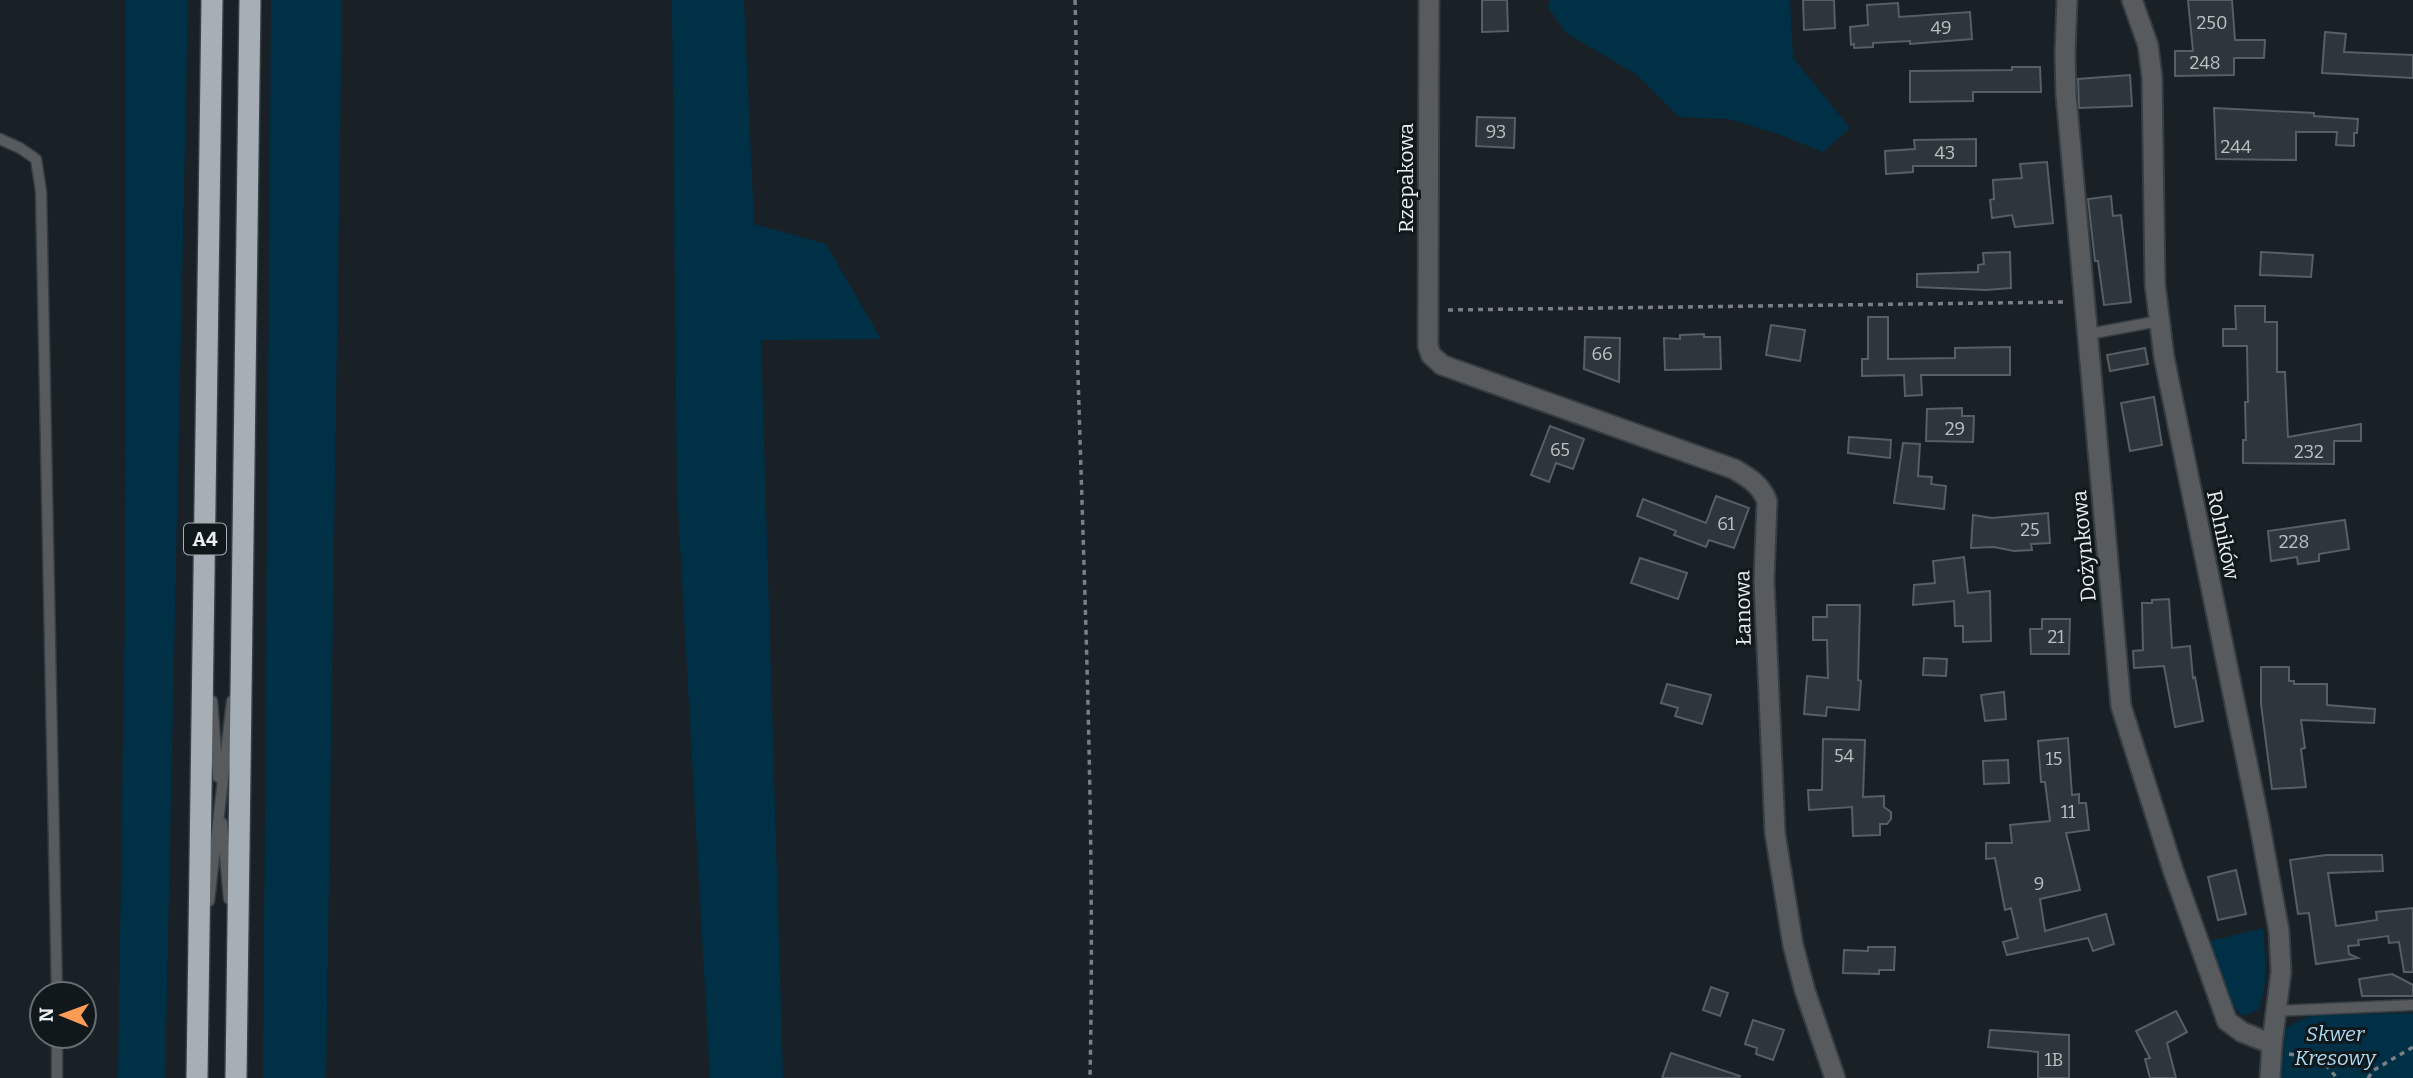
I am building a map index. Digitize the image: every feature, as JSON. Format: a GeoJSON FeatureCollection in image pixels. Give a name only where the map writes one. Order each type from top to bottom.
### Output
{"type":"FeatureCollection","features":[{"type":"Feature","properties":{"kind":"highway","name":"A4"},"geometry":{"type":"LineString","coordinates":[[197,1078],[212,0]]}},
{"type":"Feature","properties":{"kind":"highway","name":"A4"},"geometry":{"type":"LineString","coordinates":[[236,1078],[250,0]]}},
{"type":"Feature","properties":{"kind":"street","name":"Rzepakowa"},"geometry":{"type":"LineString","coordinates":[[1429,0],[1428,346],[1431,355]]}},
{"type":"Feature","properties":{"kind":"street","name":"Dożynkowa"},"geometry":{"type":"LineString","coordinates":[[2067,0],[2066,95],[2117,676],[2125,722],[2173,870],[2227,1021],[2242,1032],[2278,1049]]}},
{"type":"Feature","properties":{"kind":"street","name":"Rolników"},"geometry":{"type":"LineString","coordinates":[[2132,0],[2148,45],[2152,76],[2155,272],[2159,321],[2170,392],[2274,897],[2281,951],[2277,1011],[2278,1049],[2270,1078]]}},
{"type":"Feature","properties":{"kind":"street","name":"Łanowa"},"geometry":{"type":"LineString","coordinates":[[1431,355],[1442,365],[1734,469],[1749,477],[1763,492],[1768,511],[1764,580],[1775,832],[1793,945],[1805,991],[1835,1078]]}},
{"type":"Feature","properties":{"kind":"lane"},"geometry":{"type":"LineString","coordinates":[[0,139],[36,159],[41,191],[57,980]]}},
{"type":"Feature","properties":{"kind":"lane"},"geometry":{"type":"LineString","coordinates":[[2089,334],[2159,321]]}},
{"type":"Feature","properties":{"kind":"lane"},"geometry":{"type":"LineString","coordinates":[[199,989],[242,610]]}},
{"type":"Feature","properties":{"kind":"lane"},"geometry":{"type":"LineString","coordinates":[[204,611],[237,990]]}},
{"type":"Feature","properties":{"kind":"lane"},"geometry":{"type":"LineString","coordinates":[[2277,1011],[2413,1005]]}},
{"type":"Feature","properties":{"kind":"lane"},"geometry":{"type":"LineString","coordinates":[[57,1050],[57,1078]]}},
{"type":"Feature","properties":{"kind":"path"},"geometry":{"type":"LineString","coordinates":[[1075,0],[1078,372],[1090,787],[1090,1078]]}},
{"type":"Feature","properties":{"kind":"path"},"geometry":{"type":"LineString","coordinates":[[1429,311],[2086,301]]}},
{"type":"Feature","properties":{"kind":"path"},"geometry":{"type":"LineString","coordinates":[[2368,1078],[2374,1070],[2413,1047]]}},
{"type":"Feature","properties":{"kind":"path"},"geometry":{"type":"LineString","coordinates":[[2278,1049],[2320,1058],[2337,1078]]}},
{"type":"Feature","properties":{"kind":"green space"},"geometry":{"type":"Polygon","coordinates":[[[126,0],[188,0],[165,1078],[118,1078],[125,606],[126,0]]]}},
{"type":"Feature","properties":{"kind":"green space"},"geometry":{"type":"Polygon","coordinates":[[[271,0],[342,0],[326,1078],[263,1078],[271,0]]]}},
{"type":"Feature","properties":{"kind":"green space"},"geometry":{"type":"Polygon","coordinates":[[[672,0],[744,0],[754,224],[826,244],[881,339],[761,340],[783,1078],[710,1078],[677,491],[672,0]]]}},
{"type":"Feature","properties":{"kind":"green space"},"geometry":{"type":"Polygon","coordinates":[[[1550,0],[1790,0],[1793,58],[1850,128],[1823,152],[1729,119],[1679,117],[1636,74],[1566,33],[1548,7],[1550,0]]]}},
{"type":"Feature","properties":{"kind":"green space"},"geometry":{"type":"Polygon","coordinates":[[[2263,928],[2264,991],[2258,1010],[2243,1016],[2227,992],[2210,941],[2263,928]]]}},
{"type":"Feature","properties":{"kind":"green space","name":"Skwer Kresowy"},"geometry":{"type":"Polygon","coordinates":[[[2413,1013],[2413,1078],[2281,1078],[2285,1028],[2312,1015],[2413,1013]]]}},
{"type":"Feature","properties":{"kind":"building"},"geometry":{"type":"Polygon","coordinates":[[[1482,0],[1507,0],[1508,31],[1482,32],[1482,0]]]}},
{"type":"Feature","properties":{"kind":"building"},"geometry":{"type":"Polygon","coordinates":[[[1803,0],[1834,0],[1835,28],[1804,30],[1803,0]]]}},
{"type":"Feature","properties":{"kind":"building"},"geometry":{"type":"Polygon","coordinates":[[[2188,0],[2232,0],[2235,40],[2265,40],[2264,58],[2234,58],[2234,75],[2175,76],[2175,51],[2193,51],[2188,0]]]}},
{"type":"Feature","properties":{"kind":"building"},"geometry":{"type":"Polygon","coordinates":[[[1898,3],[1899,17],[1970,12],[1972,39],[1910,44],[1910,41],[1873,43],[1873,47],[1854,48],[1854,44],[1851,45],[1850,27],[1868,25],[1867,5],[1898,3]]]}},
{"type":"Feature","properties":{"kind":"building"},"geometry":{"type":"Polygon","coordinates":[[[2325,32],[2346,34],[2344,52],[2413,55],[2413,78],[2322,73],[2325,32]]]}},
{"type":"Feature","properties":{"kind":"building"},"geometry":{"type":"Polygon","coordinates":[[[2012,67],[2040,67],[2041,92],[1973,92],[1973,101],[1910,102],[1910,71],[2012,70],[2012,67]]]}},
{"type":"Feature","properties":{"kind":"building"},"geometry":{"type":"Polygon","coordinates":[[[2130,75],[2132,106],[2079,108],[2078,79],[2130,75]]]}},
{"type":"Feature","properties":{"kind":"building"},"geometry":{"type":"Polygon","coordinates":[[[2214,108],[2314,113],[2314,116],[2358,119],[2357,133],[2354,133],[2354,146],[2336,145],[2337,132],[2296,132],[2296,160],[2216,159],[2214,108]]]}},
{"type":"Feature","properties":{"kind":"building"},"geometry":{"type":"Polygon","coordinates":[[[1477,117],[1515,118],[1514,148],[1476,146],[1477,117]]]}},
{"type":"Feature","properties":{"kind":"building"},"geometry":{"type":"Polygon","coordinates":[[[1976,139],[1976,166],[1913,166],[1913,172],[1886,174],[1885,151],[1915,149],[1914,140],[1976,139]]]}},
{"type":"Feature","properties":{"kind":"building"},"geometry":{"type":"Polygon","coordinates":[[[2047,162],[2053,223],[2015,227],[2012,215],[1992,218],[1990,200],[1994,199],[1993,180],[2022,178],[2020,164],[2047,162]]]}},
{"type":"Feature","properties":{"kind":"building"},"geometry":{"type":"Polygon","coordinates":[[[2111,196],[2113,216],[2121,215],[2131,302],[2104,305],[2098,261],[2095,261],[2088,199],[2111,196]]]}},
{"type":"Feature","properties":{"kind":"building"},"geometry":{"type":"Polygon","coordinates":[[[2010,252],[2011,288],[1986,290],[1917,287],[1917,274],[1978,272],[1978,265],[1984,264],[1983,253],[2010,252]]]}},
{"type":"Feature","properties":{"kind":"building"},"geometry":{"type":"Polygon","coordinates":[[[2261,252],[2313,255],[2311,277],[2260,275],[2261,252]]]}},
{"type":"Feature","properties":{"kind":"building"},"geometry":{"type":"Polygon","coordinates":[[[2235,306],[2265,306],[2265,322],[2277,322],[2277,372],[2285,372],[2288,437],[2361,424],[2361,441],[2334,441],[2334,464],[2243,463],[2243,440],[2246,440],[2245,402],[2248,402],[2247,346],[2223,346],[2223,329],[2236,329],[2235,306]]]}},
{"type":"Feature","properties":{"kind":"building"},"geometry":{"type":"Polygon","coordinates":[[[1868,317],[1888,317],[1888,359],[1955,358],[1955,348],[2010,347],[2010,375],[1921,375],[1922,395],[1905,396],[1904,375],[1862,376],[1862,359],[1868,359],[1868,317]]]}},
{"type":"Feature","properties":{"kind":"building"},"geometry":{"type":"Polygon","coordinates":[[[1771,325],[1805,330],[1800,361],[1766,355],[1771,325]]]}},
{"type":"Feature","properties":{"kind":"building"},"geometry":{"type":"Polygon","coordinates":[[[1704,334],[1704,337],[1720,337],[1721,369],[1665,370],[1664,338],[1680,339],[1680,335],[1704,334]]]}},
{"type":"Feature","properties":{"kind":"building"},"geometry":{"type":"Polygon","coordinates":[[[1585,337],[1620,338],[1619,382],[1584,369],[1585,337]]]}},
{"type":"Feature","properties":{"kind":"building"},"geometry":{"type":"Polygon","coordinates":[[[2145,348],[2148,364],[2110,371],[2107,355],[2145,348]]]}},
{"type":"Feature","properties":{"kind":"building"},"geometry":{"type":"Polygon","coordinates":[[[2154,397],[2162,445],[2130,451],[2121,403],[2154,397]]]}},
{"type":"Feature","properties":{"kind":"building"},"geometry":{"type":"Polygon","coordinates":[[[1962,408],[1962,416],[1974,416],[1973,442],[1926,441],[1927,409],[1962,408]]]}},
{"type":"Feature","properties":{"kind":"building"},"geometry":{"type":"Polygon","coordinates":[[[1550,426],[1584,439],[1573,469],[1556,463],[1549,482],[1531,475],[1550,426]]]}},
{"type":"Feature","properties":{"kind":"building"},"geometry":{"type":"Polygon","coordinates":[[[1849,437],[1891,440],[1890,458],[1848,453],[1849,437]]]}},
{"type":"Feature","properties":{"kind":"building"},"geometry":{"type":"Polygon","coordinates":[[[1903,443],[1920,444],[1918,476],[1932,477],[1931,484],[1946,486],[1944,509],[1894,503],[1903,443]]]}},
{"type":"Feature","properties":{"kind":"building"},"geometry":{"type":"Polygon","coordinates":[[[1716,496],[1749,508],[1734,548],[1709,540],[1706,547],[1674,535],[1676,531],[1637,516],[1643,499],[1706,523],[1716,496]]]}},
{"type":"Feature","properties":{"kind":"building"},"geometry":{"type":"Polygon","coordinates":[[[2048,513],[2050,543],[2031,544],[2032,550],[1971,548],[1973,515],[1992,518],[2048,513]]]}},
{"type":"Feature","properties":{"kind":"building"},"geometry":{"type":"Polygon","coordinates":[[[2345,520],[2349,549],[2319,554],[2319,561],[2298,564],[2297,557],[2271,561],[2268,531],[2345,520]]]}},
{"type":"Feature","properties":{"kind":"building"},"geometry":{"type":"Polygon","coordinates":[[[1964,557],[1968,593],[1990,591],[1991,641],[1963,642],[1963,626],[1955,626],[1954,601],[1913,605],[1914,585],[1935,583],[1933,561],[1964,557]]]}},
{"type":"Feature","properties":{"kind":"building"},"geometry":{"type":"Polygon","coordinates":[[[1640,558],[1687,573],[1678,599],[1631,583],[1640,558]]]}},
{"type":"Feature","properties":{"kind":"building"},"geometry":{"type":"Polygon","coordinates":[[[2169,599],[2172,648],[2190,646],[2193,678],[2195,677],[2203,721],[2175,727],[2164,666],[2134,668],[2133,651],[2143,650],[2142,603],[2169,599]]]}},
{"type":"Feature","properties":{"kind":"building"},"geometry":{"type":"Polygon","coordinates":[[[1827,605],[1860,605],[1859,710],[1827,707],[1826,716],[1804,714],[1807,676],[1828,678],[1827,640],[1813,640],[1813,617],[1827,617],[1827,605]]]}},
{"type":"Feature","properties":{"kind":"building"},"geometry":{"type":"Polygon","coordinates":[[[2042,619],[2070,619],[2069,654],[2031,654],[2030,629],[2042,629],[2042,619]]]}},
{"type":"Feature","properties":{"kind":"building"},"geometry":{"type":"Polygon","coordinates":[[[1924,658],[1947,659],[1946,676],[1923,675],[1924,658]]]}},
{"type":"Feature","properties":{"kind":"building"},"geometry":{"type":"Polygon","coordinates":[[[2261,667],[2289,667],[2289,681],[2294,681],[2294,684],[2327,684],[2327,705],[2375,709],[2374,723],[2301,720],[2305,748],[2301,749],[2306,787],[2272,789],[2261,704],[2261,667]]]}},
{"type":"Feature","properties":{"kind":"building"},"geometry":{"type":"Polygon","coordinates":[[[1667,684],[1711,695],[1702,724],[1675,716],[1678,708],[1661,703],[1667,684]]]}},
{"type":"Feature","properties":{"kind":"building"},"geometry":{"type":"Polygon","coordinates":[[[2004,692],[2006,719],[1985,721],[1981,695],[2004,692]]]}},
{"type":"Feature","properties":{"kind":"building"},"geometry":{"type":"Polygon","coordinates":[[[2068,738],[2072,795],[2079,794],[2079,803],[2086,803],[2089,830],[2066,833],[2080,890],[2040,899],[2045,931],[2106,914],[2114,944],[2093,951],[2088,938],[2007,955],[2003,942],[2018,938],[2011,908],[2005,910],[1995,858],[1986,859],[1986,843],[2012,843],[2010,825],[2050,821],[2045,782],[2041,782],[2038,741],[2068,738]]]}},
{"type":"Feature","properties":{"kind":"building"},"geometry":{"type":"Polygon","coordinates":[[[1823,739],[1865,740],[1863,797],[1884,796],[1884,807],[1891,812],[1891,819],[1887,824],[1880,824],[1880,835],[1853,836],[1852,807],[1809,810],[1808,790],[1822,790],[1823,739]]]}},
{"type":"Feature","properties":{"kind":"building"},"geometry":{"type":"Polygon","coordinates":[[[2008,760],[2009,783],[1984,784],[1983,761],[2008,760]]]}},
{"type":"Feature","properties":{"kind":"building"},"geometry":{"type":"Polygon","coordinates":[[[2326,855],[2382,855],[2383,871],[2328,873],[2336,926],[2377,920],[2376,912],[2413,908],[2413,972],[2404,972],[2399,942],[2389,943],[2388,936],[2358,940],[2359,945],[2348,946],[2349,954],[2358,958],[2316,964],[2309,913],[2298,914],[2290,860],[2326,855]]]}},
{"type":"Feature","properties":{"kind":"building"},"geometry":{"type":"Polygon","coordinates":[[[2236,870],[2246,914],[2218,920],[2208,877],[2236,870]]]}},
{"type":"Feature","properties":{"kind":"building"},"geometry":{"type":"Polygon","coordinates":[[[1868,947],[1895,947],[1894,970],[1879,970],[1879,974],[1843,973],[1844,950],[1868,951],[1868,947]]]}},
{"type":"Feature","properties":{"kind":"building"},"geometry":{"type":"Polygon","coordinates":[[[2392,974],[2413,985],[2413,996],[2362,996],[2359,979],[2392,974]]]}},
{"type":"Feature","properties":{"kind":"building"},"geometry":{"type":"Polygon","coordinates":[[[1711,987],[1728,993],[1720,1016],[1703,1010],[1711,987]]]}},
{"type":"Feature","properties":{"kind":"building"},"geometry":{"type":"Polygon","coordinates":[[[2176,1011],[2187,1032],[2167,1043],[2176,1078],[2150,1078],[2145,1059],[2150,1058],[2136,1031],[2176,1011]]]}},
{"type":"Feature","properties":{"kind":"building"},"geometry":{"type":"Polygon","coordinates":[[[1753,1020],[1784,1030],[1773,1060],[1756,1054],[1757,1048],[1745,1044],[1753,1020]]]}},
{"type":"Feature","properties":{"kind":"building"},"geometry":{"type":"Polygon","coordinates":[[[1990,1030],[2069,1035],[2069,1078],[2038,1078],[2038,1052],[1988,1047],[1990,1030]]]}},
{"type":"Feature","properties":{"kind":"building"},"geometry":{"type":"Polygon","coordinates":[[[1671,1053],[1740,1076],[1662,1078],[1671,1053]]]}}]}
